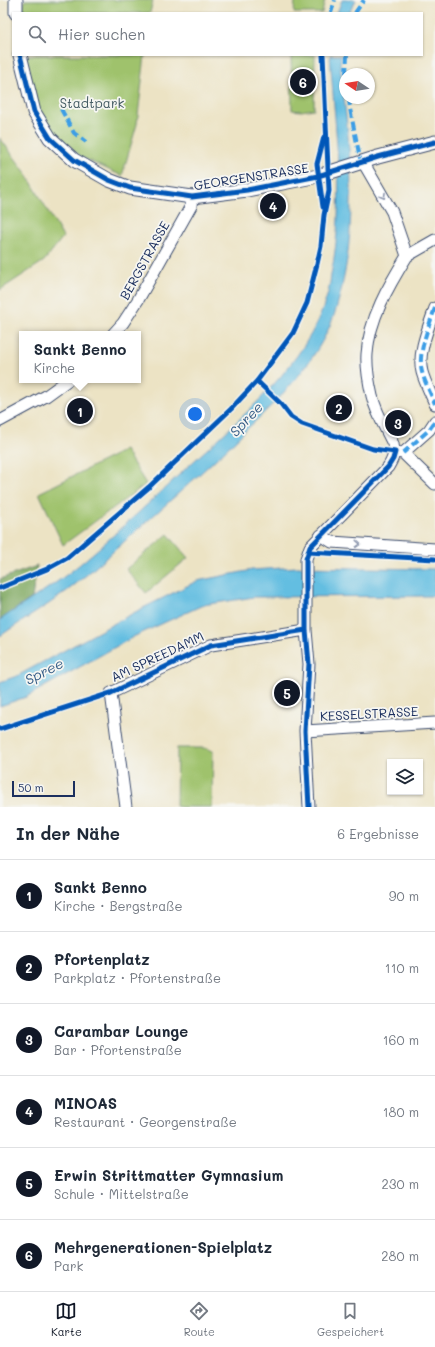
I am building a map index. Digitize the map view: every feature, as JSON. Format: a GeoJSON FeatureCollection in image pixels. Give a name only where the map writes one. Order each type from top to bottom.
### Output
{"type":"FeatureCollection","features":[{"type":"Feature","properties":{"kind":"main road"},"geometry":{"type":"LineString","coordinates":[[16,0],[16,12]]}},
{"type":"Feature","properties":{"kind":"main road","name":"GEORGENSTRASSE"},"geometry":{"type":"LineString","coordinates":[[20,56],[34,112],[50,138],[74,160],[109,180],[130,188],[192,197],[247,190],[318,176],[378,157],[435,142]]}},
{"type":"Feature","properties":{"kind":"street"},"geometry":{"type":"LineString","coordinates":[[360,163],[392,212],[407,256]]}},
{"type":"Feature","properties":{"kind":"street","name":"BERGSTRASSE"},"geometry":{"type":"LineString","coordinates":[[116,331],[123,323],[138,300],[190,206],[192,197]]}},
{"type":"Feature","properties":{"kind":"street"},"geometry":{"type":"LineString","coordinates":[[435,240],[407,256],[398,269],[379,309],[372,329],[367,354],[367,368],[372,398],[393,444],[399,452],[435,484]]}},
{"type":"Feature","properties":{"kind":"street"},"geometry":{"type":"LineString","coordinates":[[435,308],[428,327],[421,359],[422,371],[435,404]]}},
{"type":"Feature","properties":{"kind":"street"},"geometry":{"type":"LineString","coordinates":[[0,421],[46,396],[64,383]]}},
{"type":"Feature","properties":{"kind":"street"},"geometry":{"type":"LineString","coordinates":[[309,807],[305,731],[309,664],[305,606],[306,559],[310,547],[321,535],[388,467],[399,452],[429,430],[435,421]]}},
{"type":"Feature","properties":{"kind":"street"},"geometry":{"type":"LineString","coordinates":[[321,535],[332,542],[435,549]]}},
{"type":"Feature","properties":{"kind":"street","name":"AM SPREEDAMM"},"geometry":{"type":"LineString","coordinates":[[126,807],[111,693],[211,645],[306,630]]}},
{"type":"Feature","properties":{"kind":"street","name":"KESSELSTRASSE"},"geometry":{"type":"LineString","coordinates":[[305,731],[435,723]]}},
{"type":"Feature","properties":{"kind":"green space"},"geometry":{"type":"Polygon","coordinates":[[[25,0],[153,0],[150,12],[22,12],[25,0]]]}},
{"type":"Feature","properties":{"kind":"green space"},"geometry":{"type":"Polygon","coordinates":[[[295,0],[325,0],[322,12],[294,12],[295,0]]]}},
{"type":"Feature","properties":{"kind":"green space","name":"Stadtpark"},"geometry":{"type":"Polygon","coordinates":[[[24,56],[145,56],[137,124],[122,176],[81,157],[53,130],[39,111],[24,56]]]}},
{"type":"Feature","properties":{"kind":"green space"},"geometry":{"type":"Polygon","coordinates":[[[291,56],[315,56],[314,109],[301,111],[292,110],[291,56]]]}},
{"type":"Feature","properties":{"kind":"green space"},"geometry":{"type":"Polygon","coordinates":[[[0,138],[26,173],[63,237],[44,261],[0,290],[0,138]]]}},
{"type":"Feature","properties":{"kind":"green space"},"geometry":{"type":"Polygon","coordinates":[[[125,450],[146,484],[63,545],[39,493],[125,450]]]}},
{"type":"Feature","properties":{"kind":"green space"},"geometry":{"type":"Polygon","coordinates":[[[168,534],[188,558],[146,593],[126,569],[168,534]]]}},
{"type":"Feature","properties":{"kind":"green space"},"geometry":{"type":"Polygon","coordinates":[[[37,566],[32,598],[0,620],[0,579],[37,566]]]}},
{"type":"Feature","properties":{"kind":"green space"},"geometry":{"type":"Polygon","coordinates":[[[177,748],[205,748],[213,751],[212,807],[176,806],[177,748]]]}},
{"type":"Feature","properties":{"kind":"water"},"geometry":{"type":"Polygon","coordinates":[[[342,0],[356,0],[350,12],[337,12],[342,0]]]}},
{"type":"Feature","properties":{"kind":"water","name":"Spree"},"geometry":{"type":"Polygon","coordinates":[[[330,56],[341,56],[340,68],[339,68],[339,104],[345,104],[347,125],[350,156],[351,216],[349,246],[344,276],[331,324],[322,342],[312,358],[287,389],[194,480],[77,583],[49,604],[0,636],[0,620],[70,572],[123,527],[252,407],[289,366],[305,345],[317,322],[329,287],[338,220],[338,165],[330,56]]]}},
{"type":"Feature","properties":{"kind":"water","name":"Spree"},"geometry":{"type":"Polygon","coordinates":[[[297,567],[435,569],[435,596],[254,597],[203,605],[135,636],[26,697],[0,706],[0,682],[17,676],[139,610],[197,581],[252,570],[297,567]]]}},
{"type":"Feature","properties":{"kind":"marked path"},"geometry":{"type":"LineString","coordinates":[[331,12],[335,0]]}},
{"type":"Feature","properties":{"kind":"marked path"},"geometry":{"type":"LineString","coordinates":[[356,12],[364,0]]}},
{"type":"Feature","properties":{"kind":"marked path"},"geometry":{"type":"LineString","coordinates":[[346,68],[347,56]]}},
{"type":"Feature","properties":{"kind":"marked path"},"geometry":{"type":"LineString","coordinates":[[350,104],[361,163]]}},
{"type":"Feature","properties":{"kind":"marked path"},"geometry":{"type":"LineString","coordinates":[[61,109],[74,133],[86,142]]}},
{"type":"Feature","properties":{"kind":"marked path"},"geometry":{"type":"LineString","coordinates":[[435,308],[424,340],[421,357],[422,372],[435,404]]}},
{"type":"Feature","properties":{"kind":"marked path"},"geometry":{"type":"LineString","coordinates":[[403,453],[429,430],[435,421]]}},
{"type":"Feature","properties":{"kind":"cycle path"},"geometry":{"type":"LineString","coordinates":[[20,56],[34,112],[50,138],[74,160],[109,180],[130,188],[192,197],[247,190],[318,176],[378,157],[435,142]]}},
{"type":"Feature","properties":{"kind":"cycle path"},"geometry":{"type":"LineString","coordinates":[[0,588],[47,569],[67,558],[149,487],[231,409],[257,381],[293,333],[307,303],[317,264],[329,191],[323,56]]}},
{"type":"Feature","properties":{"kind":"cycle path"},"geometry":{"type":"LineString","coordinates":[[323,207],[317,164],[324,137]]}},
{"type":"Feature","properties":{"kind":"cycle path"},"geometry":{"type":"LineString","coordinates":[[257,381],[281,404],[291,417],[302,424],[373,449],[395,452],[388,467],[310,547],[306,559],[306,630],[309,664],[305,731],[309,807]]}},
{"type":"Feature","properties":{"kind":"cycle path"},"geometry":{"type":"LineString","coordinates":[[308,552],[435,559]]}},
{"type":"Feature","properties":{"kind":"cycle path"},"geometry":{"type":"LineString","coordinates":[[0,729],[111,693],[211,645],[306,630]]}},
{"type":"Feature","properties":{"kind":"place","name":"Mehrgenerationen-Spielplatz"},"geometry":{"type":"Point","coordinates":[303,82]}},
{"type":"Feature","properties":{"kind":"place","name":"MINOAS"},"geometry":{"type":"Point","coordinates":[273,206]}},
{"type":"Feature","properties":{"kind":"place","name":"Pfortenplatz"},"geometry":{"type":"Point","coordinates":[339,408]}},
{"type":"Feature","properties":{"kind":"place","name":"Sankt Benno"},"geometry":{"type":"Point","coordinates":[80,411]}},
{"type":"Feature","properties":{"kind":"place","name":"Carambar Lounge"},"geometry":{"type":"Point","coordinates":[398,423]}},
{"type":"Feature","properties":{"kind":"place","name":"Erwin Strittmatter Gymnasium"},"geometry":{"type":"Point","coordinates":[287,693]}}]}
